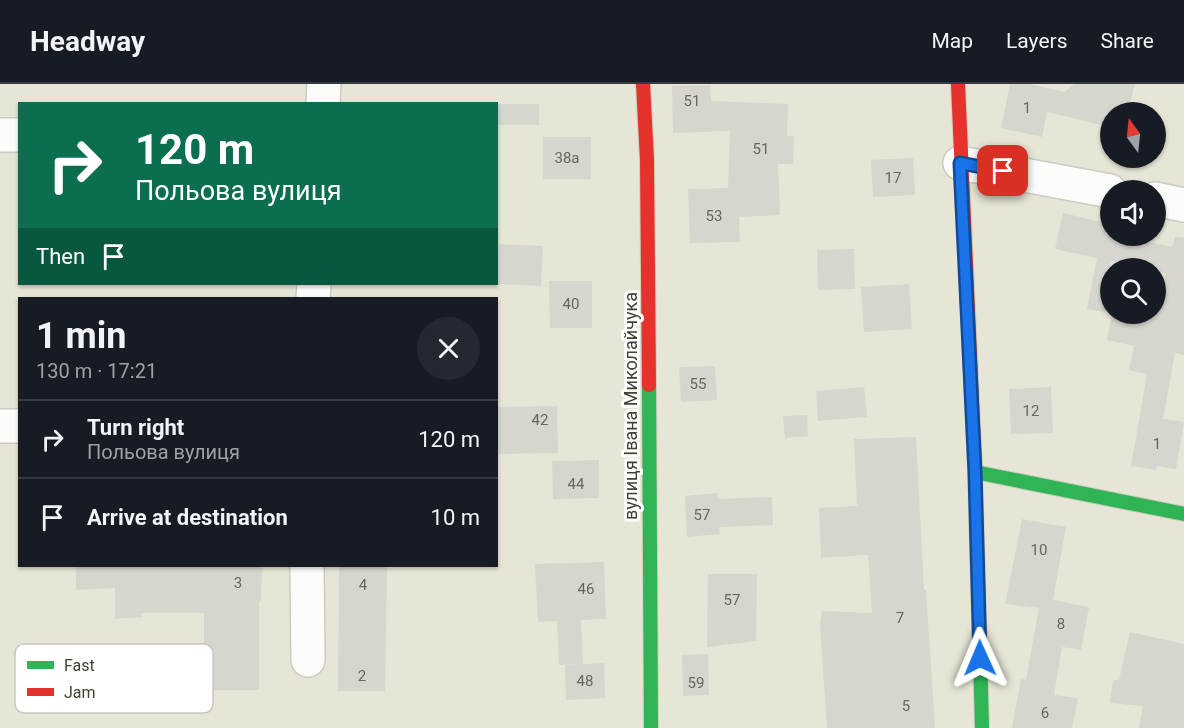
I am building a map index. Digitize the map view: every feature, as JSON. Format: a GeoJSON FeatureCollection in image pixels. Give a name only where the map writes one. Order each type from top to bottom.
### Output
{"type":"FeatureCollection","features":[{"type":"Feature","properties":{"kind":"street"},"geometry":{"type":"LineString","coordinates":[[323,102],[324,84]]}},
{"type":"Feature","properties":{"kind":"street","name":"вулиця Івана Миколайчука"},"geometry":{"type":"LineString","coordinates":[[643,84],[647,172],[651,728]]}},
{"type":"Feature","properties":{"kind":"street"},"geometry":{"type":"LineString","coordinates":[[958,84],[975,472],[982,728]]}},
{"type":"Feature","properties":{"kind":"street"},"geometry":{"type":"LineString","coordinates":[[0,135],[18,135]]}},
{"type":"Feature","properties":{"kind":"street"},"geometry":{"type":"LineString","coordinates":[[960,163],[1100,189]]}},
{"type":"Feature","properties":{"kind":"street"},"geometry":{"type":"LineString","coordinates":[[1166,201],[1184,205]]}},
{"type":"Feature","properties":{"kind":"street"},"geometry":{"type":"LineString","coordinates":[[0,426],[18,426]]}},
{"type":"Feature","properties":{"kind":"street"},"geometry":{"type":"LineString","coordinates":[[975,472],[1184,514]]}},
{"type":"Feature","properties":{"kind":"street"},"geometry":{"type":"LineString","coordinates":[[307,567],[308,660]]}},
{"type":"Feature","properties":{"kind":"shaded area"},"geometry":{"type":"Polygon","coordinates":[[[0,84],[1184,84],[1184,728],[0,728],[0,84]]]}},
{"type":"Feature","properties":{"kind":"building"},"geometry":{"type":"Polygon","coordinates":[[[1010,84],[1029,84],[1065,92],[1074,84],[1135,84],[1130,102],[1100,102],[1100,125],[1047,112],[1042,137],[1001,128],[1010,84]]]}},
{"type":"Feature","properties":{"kind":"building"},"geometry":{"type":"Polygon","coordinates":[[[710,85],[711,101],[788,104],[787,136],[794,136],[793,164],[778,164],[780,215],[739,217],[740,242],[690,243],[688,189],[728,188],[730,131],[673,133],[672,86],[710,85]]]}},
{"type":"Feature","properties":{"kind":"building"},"geometry":{"type":"Polygon","coordinates":[[[498,104],[539,104],[539,125],[498,125],[498,104]]]}},
{"type":"Feature","properties":{"kind":"building"},"geometry":{"type":"Polygon","coordinates":[[[543,137],[591,137],[591,179],[543,179],[543,137]]]}},
{"type":"Feature","properties":{"kind":"building"},"geometry":{"type":"Polygon","coordinates":[[[913,158],[915,195],[873,197],[871,160],[913,158]]]}},
{"type":"Feature","properties":{"kind":"building"},"geometry":{"type":"Polygon","coordinates":[[[1063,213],[1100,222],[1100,246],[1172,247],[1175,237],[1184,238],[1184,355],[1175,353],[1163,419],[1184,422],[1176,469],[1157,466],[1156,470],[1131,466],[1147,374],[1129,370],[1134,346],[1107,340],[1110,324],[1166,324],[1166,258],[1100,258],[1100,311],[1087,309],[1097,258],[1055,249],[1063,213]]]}},
{"type":"Feature","properties":{"kind":"building"},"geometry":{"type":"Polygon","coordinates":[[[499,244],[543,246],[541,286],[498,284],[499,244]]]}},
{"type":"Feature","properties":{"kind":"building"},"geometry":{"type":"Polygon","coordinates":[[[854,249],[855,289],[818,290],[817,250],[854,249]]]}},
{"type":"Feature","properties":{"kind":"building"},"geometry":{"type":"Polygon","coordinates":[[[549,281],[592,281],[592,328],[550,328],[549,281]]]}},
{"type":"Feature","properties":{"kind":"building"},"geometry":{"type":"Polygon","coordinates":[[[909,284],[912,329],[864,332],[861,287],[909,284]]]}},
{"type":"Feature","properties":{"kind":"building"},"geometry":{"type":"Polygon","coordinates":[[[715,366],[717,400],[681,402],[679,367],[715,366]]]}},
{"type":"Feature","properties":{"kind":"building"},"geometry":{"type":"Polygon","coordinates":[[[864,387],[867,417],[818,421],[816,391],[864,387]]]}},
{"type":"Feature","properties":{"kind":"building"},"geometry":{"type":"Polygon","coordinates":[[[1051,387],[1053,433],[1011,434],[1009,389],[1051,387]]]}},
{"type":"Feature","properties":{"kind":"building"},"geometry":{"type":"Polygon","coordinates":[[[557,406],[558,453],[498,454],[498,407],[557,406]]]}},
{"type":"Feature","properties":{"kind":"building"},"geometry":{"type":"Polygon","coordinates":[[[807,415],[808,436],[785,438],[783,416],[807,415]]]}},
{"type":"Feature","properties":{"kind":"building"},"geometry":{"type":"Polygon","coordinates":[[[916,437],[924,590],[926,590],[935,728],[827,728],[820,626],[822,611],[872,613],[868,555],[821,558],[819,508],[857,506],[854,439],[916,437]]]}},
{"type":"Feature","properties":{"kind":"building"},"geometry":{"type":"Polygon","coordinates":[[[599,460],[599,498],[553,499],[552,461],[599,460]]]}},
{"type":"Feature","properties":{"kind":"building"},"geometry":{"type":"Polygon","coordinates":[[[717,493],[718,499],[772,497],[773,525],[719,527],[720,534],[687,537],[685,496],[717,493]]]}},
{"type":"Feature","properties":{"kind":"building"},"geometry":{"type":"Polygon","coordinates":[[[1022,519],[1066,527],[1053,600],[1089,607],[1081,650],[1062,647],[1054,695],[1078,698],[1072,728],[1012,728],[1021,679],[1026,680],[1039,608],[1005,604],[1022,519]]]}},
{"type":"Feature","properties":{"kind":"building"},"geometry":{"type":"Polygon","coordinates":[[[604,562],[606,619],[581,620],[583,664],[559,665],[557,621],[538,622],[535,564],[604,562]]]}},
{"type":"Feature","properties":{"kind":"building"},"geometry":{"type":"Polygon","coordinates":[[[76,567],[262,567],[261,601],[259,601],[259,690],[213,690],[213,644],[204,644],[204,613],[141,613],[142,617],[115,619],[115,588],[76,590],[76,567]]]}},
{"type":"Feature","properties":{"kind":"building"},"geometry":{"type":"Polygon","coordinates":[[[339,567],[387,567],[385,691],[338,691],[339,567]]]}},
{"type":"Feature","properties":{"kind":"building"},"geometry":{"type":"Polygon","coordinates":[[[708,574],[757,574],[756,641],[707,647],[708,574]]]}},
{"type":"Feature","properties":{"kind":"building"},"geometry":{"type":"Polygon","coordinates":[[[1130,632],[1184,644],[1184,728],[1139,728],[1143,706],[1110,703],[1113,680],[1119,680],[1130,632]]]}},
{"type":"Feature","properties":{"kind":"building"},"geometry":{"type":"Polygon","coordinates":[[[708,654],[709,695],[683,696],[682,655],[708,654]]]}},
{"type":"Feature","properties":{"kind":"building"},"geometry":{"type":"Polygon","coordinates":[[[604,663],[605,698],[566,700],[565,665],[604,663]]]}},
{"type":"Feature","properties":{"kind":"traffic: fast"},"geometry":{"type":"LineString","coordinates":[[649,385],[651,728]]}},
{"type":"Feature","properties":{"kind":"traffic: fast"},"geometry":{"type":"LineString","coordinates":[[975,469],[982,728]]}},
{"type":"Feature","properties":{"kind":"traffic: fast"},"geometry":{"type":"LineString","coordinates":[[975,472],[1184,514]]}},
{"type":"Feature","properties":{"kind":"traffic: jam"},"geometry":{"type":"LineString","coordinates":[[643,84],[647,160],[649,385]]}},
{"type":"Feature","properties":{"kind":"traffic: jam"},"geometry":{"type":"LineString","coordinates":[[958,84],[975,469]]}},
{"type":"Feature","properties":{"kind":"route"},"geometry":{"type":"LineString","coordinates":[[980,658],[975,472],[960,163],[1003,171]]}}]}
